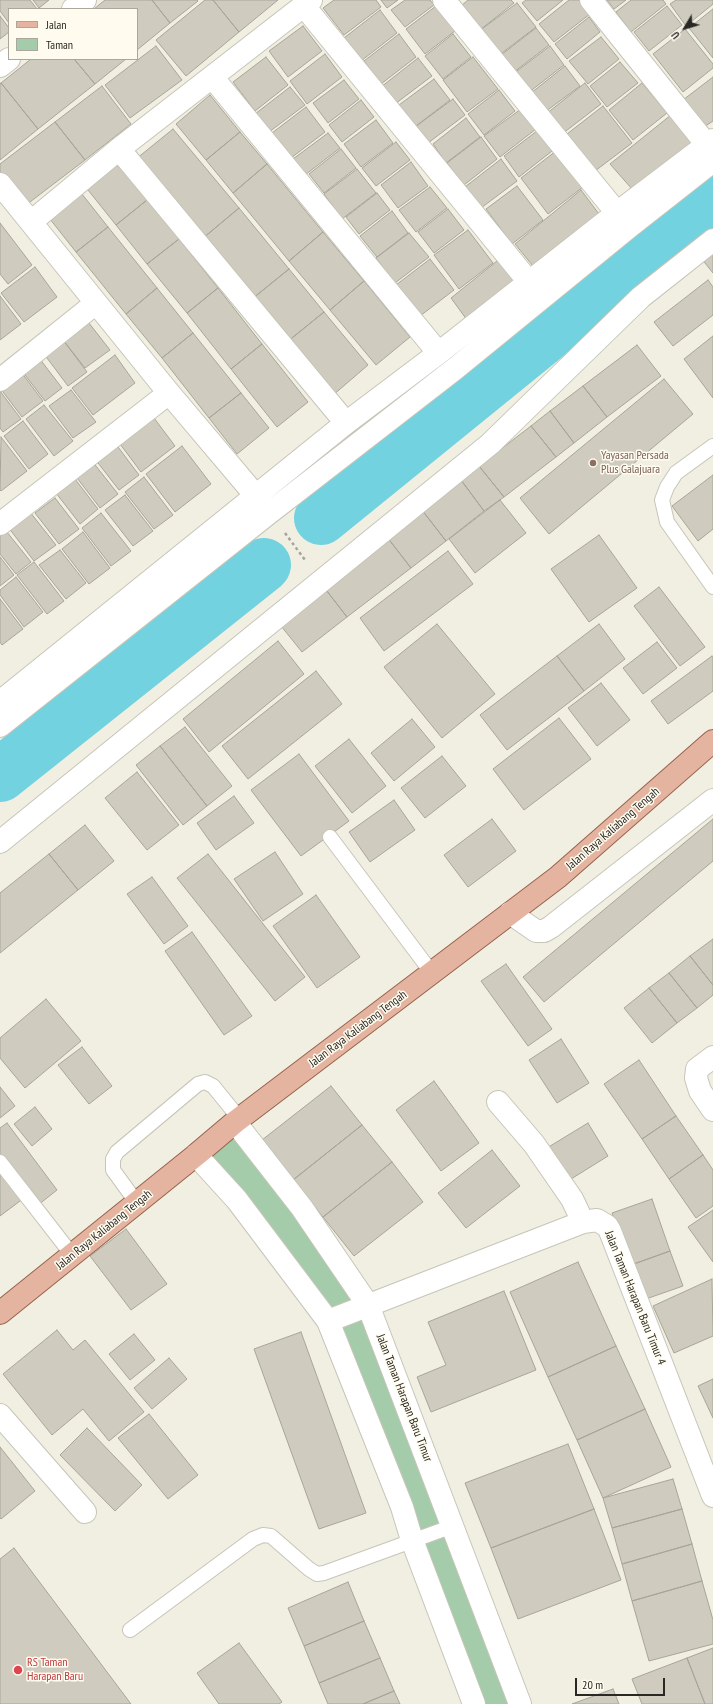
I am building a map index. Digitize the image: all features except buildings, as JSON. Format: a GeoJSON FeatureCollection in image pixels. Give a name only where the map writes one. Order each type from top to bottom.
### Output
{"type":"FeatureCollection","features":[{"type":"Feature","properties":{"kind":"main road","name":"Jalan Raya Kaliabang Tengah"},"geometry":{"type":"LineString","coordinates":[[0,1313],[137,1204],[237,1120],[558,877],[713,741]]}},
{"type":"Feature","properties":{"kind":"street"},"geometry":{"type":"LineString","coordinates":[[74,8],[85,0]]}},
{"type":"Feature","properties":{"kind":"street"},"geometry":{"type":"LineString","coordinates":[[444,0],[617,213]]}},
{"type":"Feature","properties":{"kind":"street"},"geometry":{"type":"LineString","coordinates":[[591,0],[711,149]]}},
{"type":"Feature","properties":{"kind":"street"},"geometry":{"type":"LineString","coordinates":[[31,222],[119,149],[213,78],[308,3],[529,282]]}},
{"type":"Feature","properties":{"kind":"street"},"geometry":{"type":"LineString","coordinates":[[0,66],[8,60]]}},
{"type":"Feature","properties":{"kind":"street"},"geometry":{"type":"LineString","coordinates":[[213,78],[432,345],[440,352]]}},
{"type":"Feature","properties":{"kind":"street"},"geometry":{"type":"LineString","coordinates":[[119,149],[346,423]]}},
{"type":"Feature","properties":{"kind":"street"},"geometry":{"type":"LineString","coordinates":[[1,698],[346,423],[440,352],[617,213],[711,149]]}},
{"type":"Feature","properties":{"kind":"street"},"geometry":{"type":"LineString","coordinates":[[0,726],[269,513],[456,368],[629,227],[711,149]]}},
{"type":"Feature","properties":{"kind":"street"},"geometry":{"type":"LineString","coordinates":[[0,184],[7,207],[31,222],[169,393],[256,496]]}},
{"type":"Feature","properties":{"kind":"street"},"geometry":{"type":"LineString","coordinates":[[0,842],[490,444],[641,297],[713,240]]}},
{"type":"Feature","properties":{"kind":"street"},"geometry":{"type":"LineString","coordinates":[[0,380],[96,303]]}},
{"type":"Feature","properties":{"kind":"street"},"geometry":{"type":"LineString","coordinates":[[0,524],[169,393]]}},
{"type":"Feature","properties":{"kind":"street"},"geometry":{"type":"LineString","coordinates":[[510,913],[536,931],[544,931],[713,800]]}},
{"type":"Feature","properties":{"kind":"street"},"geometry":{"type":"LineString","coordinates":[[713,1057],[698,1069],[696,1078],[700,1091],[713,1110]]}},
{"type":"Feature","properties":{"kind":"street"},"geometry":{"type":"LineString","coordinates":[[498,1102],[534,1144],[572,1199],[583,1222]]}},
{"type":"Feature","properties":{"kind":"street","name":"Jalan Taman Harapan Baru Timur"},"geometry":{"type":"LineString","coordinates":[[237,1120],[302,1208],[368,1305],[520,1704]]}},
{"type":"Feature","properties":{"kind":"street"},"geometry":{"type":"LineString","coordinates":[[196,1155],[236,1200],[328,1321],[402,1507],[412,1540],[474,1704]]}},
{"type":"Feature","properties":{"kind":"street","name":"Jalan Taman Harapan Baru Timur 4"},"geometry":{"type":"LineString","coordinates":[[328,1321],[583,1222],[598,1220],[607,1226],[610,1231],[713,1496]]}},
{"type":"Feature","properties":{"kind":"street"},"geometry":{"type":"LineString","coordinates":[[0,1415],[85,1512]]}},
{"type":"Feature","properties":{"kind":"lane"},"geometry":{"type":"LineString","coordinates":[[713,446],[676,473],[667,487],[662,500],[667,522],[713,587]]}},
{"type":"Feature","properties":{"kind":"lane"},"geometry":{"type":"LineString","coordinates":[[330,837],[432,973]]}},
{"type":"Feature","properties":{"kind":"lane"},"geometry":{"type":"LineString","coordinates":[[137,1204],[113,1170],[113,1159],[117,1152],[198,1084],[205,1082],[213,1086],[237,1120]]}},
{"type":"Feature","properties":{"kind":"lane"},"geometry":{"type":"LineString","coordinates":[[0,1162],[73,1256]]}},
{"type":"Feature","properties":{"kind":"lane"},"geometry":{"type":"LineString","coordinates":[[130,1630],[253,1539],[263,1535],[271,1536],[309,1569],[317,1574],[453,1526]]}},
{"type":"Feature","properties":{"kind":"path"},"geometry":{"type":"LineString","coordinates":[[283,531],[308,564]]}},
{"type":"Feature","properties":{"kind":"green space"},"geometry":{"type":"Polygon","coordinates":[[[235,1122],[368,1305],[520,1704],[474,1704],[328,1321],[196,1155],[235,1122]]]}},
{"type":"Feature","properties":{"kind":"waterway"},"geometry":{"type":"LineString","coordinates":[[321,518],[713,200]]}},
{"type":"Feature","properties":{"kind":"waterway"},"geometry":{"type":"LineString","coordinates":[[0,775],[264,565]]}},
{"type":"Feature","properties":{"kind":"place","name":"Yayasan Persada Plus Galajuara"},"geometry":{"type":"Point","coordinates":[593,463]}},
{"type":"Feature","properties":{"kind":"place","name":"RS Taman Harapan Baru"},"geometry":{"type":"Point","coordinates":[18,1670]}}]}
